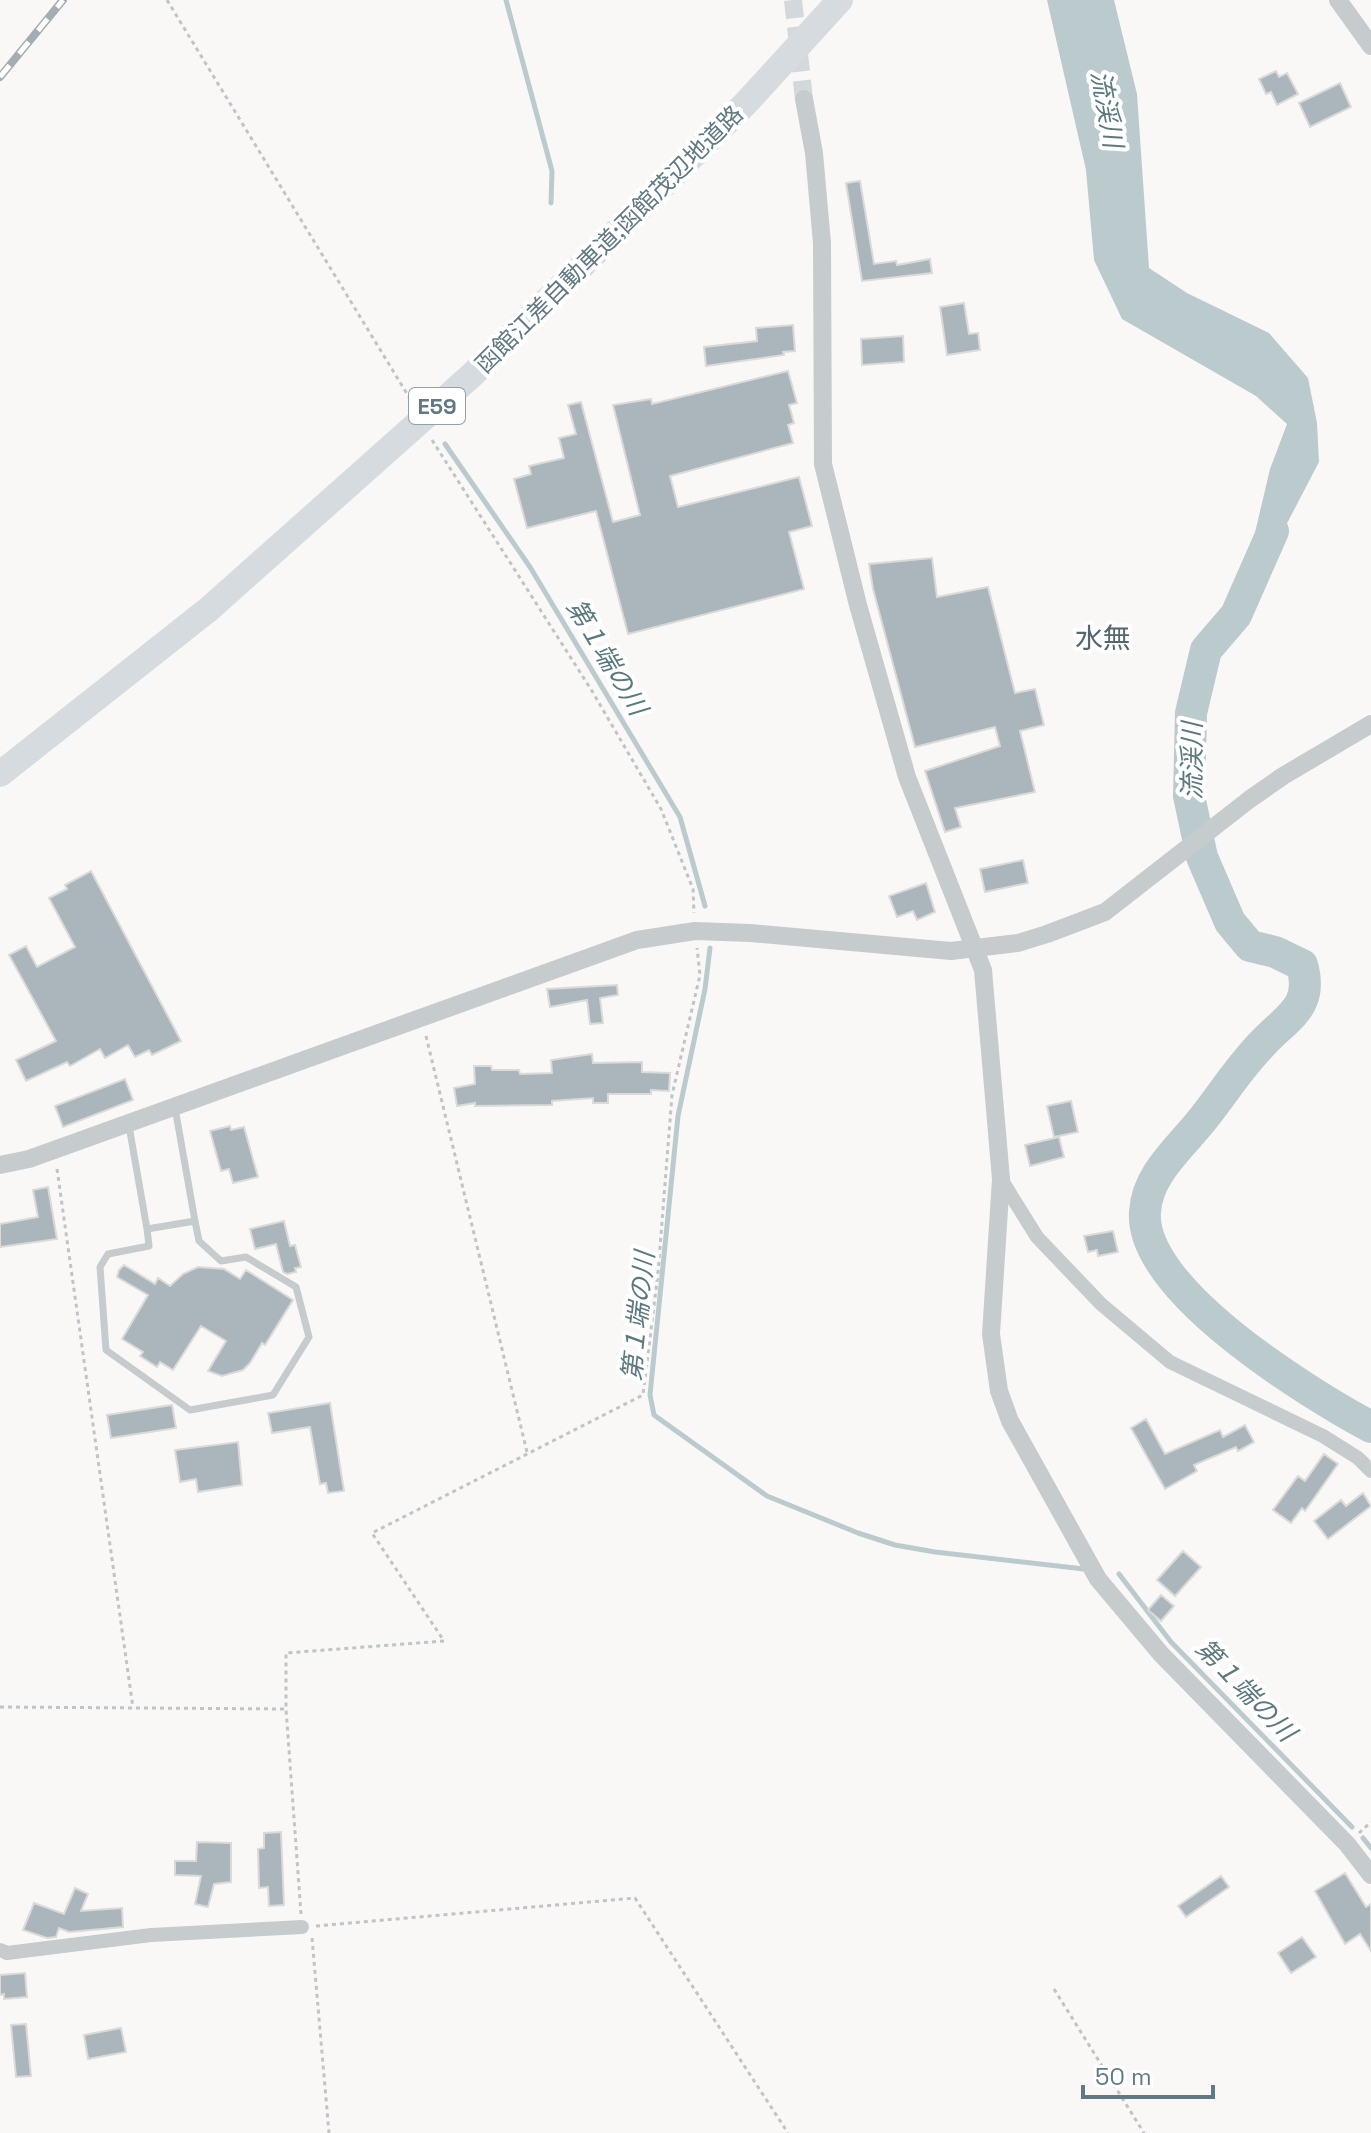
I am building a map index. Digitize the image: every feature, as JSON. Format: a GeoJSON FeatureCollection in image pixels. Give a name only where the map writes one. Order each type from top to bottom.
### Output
{"type":"FeatureCollection","features":[{"type":"Feature","properties":{"kind":"highway","name":"函館江差自動車道;函館茂辺地道路"},"geometry":{"type":"LineString","coordinates":[[0,774],[209,609],[472,375],[746,103],[840,0]]}},
{"type":"Feature","properties":{"kind":"street"},"geometry":{"type":"LineString","coordinates":[[1338,0],[1371,46]]}},
{"type":"Feature","properties":{"kind":"street"},"geometry":{"type":"LineString","coordinates":[[804,99],[814,153],[822,243],[825,475],[907,777],[983,970],[1001,1179],[991,1334],[999,1391],[1010,1421],[1098,1579],[1161,1654],[1347,1844],[1371,1875]]}},
{"type":"Feature","properties":{"kind":"street"},"geometry":{"type":"LineString","coordinates":[[0,1165],[29,1159],[637,940],[695,931],[951,951],[1018,943],[1084,922],[1105,912],[1283,776],[1371,724]]}},
{"type":"Feature","properties":{"kind":"street"},"geometry":{"type":"LineString","coordinates":[[1001,1179],[1037,1237],[1101,1304],[1170,1362],[1323,1436],[1358,1458],[1371,1471]]}},
{"type":"Feature","properties":{"kind":"street"},"geometry":{"type":"LineString","coordinates":[[0,1950],[7,1953],[151,1935],[302,1927]]}},
{"type":"Feature","properties":{"kind":"lane"},"geometry":{"type":"LineString","coordinates":[[128,1123],[149,1246],[108,1254],[100,1267],[106,1350],[190,1410],[273,1395],[309,1337],[296,1287],[246,1257],[221,1261],[199,1241],[174,1106]]}},
{"type":"Feature","properties":{"kind":"lane"},"geometry":{"type":"LineString","coordinates":[[147,1229],[195,1221]]}},
{"type":"Feature","properties":{"kind":"path"},"geometry":{"type":"LineString","coordinates":[[167,0],[417,412]]}},
{"type":"Feature","properties":{"kind":"path"},"geometry":{"type":"LineString","coordinates":[[302,1927],[286,1709],[286,1653],[444,1641],[372,1533],[643,1395],[658,1273],[672,1095],[700,975],[693,889],[661,809],[592,691],[431,438]]}},
{"type":"Feature","properties":{"kind":"path"},"geometry":{"type":"LineString","coordinates":[[421,1016],[528,1453]]}},
{"type":"Feature","properties":{"kind":"path"},"geometry":{"type":"LineString","coordinates":[[57,1148],[56,1174],[133,1708]]}},
{"type":"Feature","properties":{"kind":"path"},"geometry":{"type":"LineString","coordinates":[[0,1707],[286,1709]]}},
{"type":"Feature","properties":{"kind":"path"},"geometry":{"type":"LineString","coordinates":[[329,2133],[311,1926],[635,1898],[788,2133]]}},
{"type":"Feature","properties":{"kind":"path"},"geometry":{"type":"LineString","coordinates":[[1054,1989],[1144,2133]]}},
{"type":"Feature","properties":{"kind":"water"},"geometry":{"type":"Polygon","coordinates":[[[1047,0],[1114,0],[1137,94],[1149,268],[1187,293],[1269,333],[1308,378],[1317,423],[1319,462],[1259,577],[1249,558],[1270,469],[1287,424],[1256,396],[1122,319],[1094,260],[1086,170],[1047,0]]]}},
{"type":"Feature","properties":{"kind":"building"},"geometry":{"type":"Polygon","coordinates":[[[1276,71],[1279,77],[1287,73],[1298,94],[1277,105],[1271,92],[1266,94],[1259,79],[1276,71]]]}},
{"type":"Feature","properties":{"kind":"building"},"geometry":{"type":"Polygon","coordinates":[[[1340,83],[1351,107],[1310,127],[1299,103],[1340,83]]]}},
{"type":"Feature","properties":{"kind":"building"},"geometry":{"type":"Polygon","coordinates":[[[860,181],[874,264],[896,261],[897,265],[930,259],[932,273],[862,281],[846,183],[860,181]]]}},
{"type":"Feature","properties":{"kind":"building"},"geometry":{"type":"Polygon","coordinates":[[[964,303],[969,334],[978,333],[980,350],[947,355],[940,307],[964,303]]]}},
{"type":"Feature","properties":{"kind":"building"},"geometry":{"type":"Polygon","coordinates":[[[793,325],[795,351],[706,366],[704,347],[757,341],[756,328],[793,325]]]}},
{"type":"Feature","properties":{"kind":"building"},"geometry":{"type":"Polygon","coordinates":[[[903,336],[904,362],[862,365],[861,339],[903,336]]]}},
{"type":"Feature","properties":{"kind":"building"},"geometry":{"type":"Polygon","coordinates":[[[788,371],[797,403],[789,405],[794,423],[788,425],[793,443],[670,476],[678,507],[799,477],[812,526],[789,532],[804,589],[628,634],[596,511],[527,528],[514,479],[531,474],[529,466],[564,458],[559,438],[576,434],[568,405],[581,402],[613,522],[640,515],[613,405],[651,399],[652,404],[788,371]]]}},
{"type":"Feature","properties":{"kind":"building"},"geometry":{"type":"Polygon","coordinates":[[[932,558],[937,597],[988,587],[1015,693],[1035,689],[1044,725],[1020,731],[1035,792],[955,808],[961,827],[945,832],[925,771],[1000,746],[995,727],[915,747],[869,564],[932,558]]]}},
{"type":"Feature","properties":{"kind":"building"},"geometry":{"type":"Polygon","coordinates":[[[1023,860],[1028,883],[985,892],[980,869],[1023,860]]]}},
{"type":"Feature","properties":{"kind":"building"},"geometry":{"type":"Polygon","coordinates":[[[91,871],[181,1041],[152,1055],[149,1050],[135,1057],[128,1045],[105,1058],[100,1049],[70,1066],[67,1062],[26,1081],[16,1060],[56,1041],[9,955],[26,946],[37,967],[75,947],[49,898],[91,871]]]}},
{"type":"Feature","properties":{"kind":"building"},"geometry":{"type":"Polygon","coordinates":[[[926,883],[935,912],[917,920],[913,911],[897,917],[889,896],[926,883]]]}},
{"type":"Feature","properties":{"kind":"building"},"geometry":{"type":"Polygon","coordinates":[[[617,985],[618,995],[600,998],[603,1023],[590,1024],[587,1000],[550,1007],[547,989],[617,985]]]}},
{"type":"Feature","properties":{"kind":"building"},"geometry":{"type":"Polygon","coordinates":[[[592,1054],[593,1063],[642,1062],[642,1072],[670,1073],[669,1091],[608,1094],[608,1103],[593,1103],[593,1098],[552,1101],[552,1105],[475,1106],[475,1103],[457,1106],[454,1088],[475,1084],[474,1066],[519,1070],[520,1074],[552,1073],[551,1060],[592,1054]]]}},
{"type":"Feature","properties":{"kind":"building"},"geometry":{"type":"Polygon","coordinates":[[[125,1079],[133,1100],[63,1127],[55,1106],[125,1079]]]}},
{"type":"Feature","properties":{"kind":"building"},"geometry":{"type":"Polygon","coordinates":[[[1071,1101],[1078,1132],[1054,1137],[1047,1106],[1071,1101]]]}},
{"type":"Feature","properties":{"kind":"building"},"geometry":{"type":"Polygon","coordinates":[[[230,1126],[231,1130],[244,1127],[258,1177],[233,1183],[229,1169],[221,1171],[210,1131],[230,1126]]]}},
{"type":"Feature","properties":{"kind":"building"},"geometry":{"type":"Polygon","coordinates":[[[1059,1137],[1064,1157],[1030,1166],[1025,1145],[1059,1137]]]}},
{"type":"Feature","properties":{"kind":"building"},"geometry":{"type":"Polygon","coordinates":[[[48,1187],[57,1239],[0,1247],[0,1224],[38,1217],[33,1190],[48,1187]]]}},
{"type":"Feature","properties":{"kind":"building"},"geometry":{"type":"Polygon","coordinates":[[[284,1221],[290,1246],[295,1245],[301,1267],[287,1274],[283,1272],[276,1244],[255,1249],[250,1229],[284,1221]]]}},
{"type":"Feature","properties":{"kind":"building"},"geometry":{"type":"Polygon","coordinates":[[[1113,1231],[1118,1252],[1098,1256],[1097,1250],[1088,1252],[1084,1236],[1113,1231]]]}},
{"type":"Feature","properties":{"kind":"building"},"geometry":{"type":"Polygon","coordinates":[[[124,1265],[155,1284],[158,1278],[170,1286],[183,1274],[198,1267],[224,1269],[240,1279],[246,1270],[293,1300],[265,1345],[262,1343],[243,1370],[222,1376],[208,1371],[226,1341],[201,1326],[173,1370],[160,1362],[157,1367],[140,1356],[143,1352],[122,1339],[148,1295],[117,1277],[124,1265]]]}},
{"type":"Feature","properties":{"kind":"building"},"geometry":{"type":"Polygon","coordinates":[[[330,1403],[344,1491],[328,1493],[326,1483],[320,1484],[310,1427],[272,1433],[268,1413],[330,1403]]]}},
{"type":"Feature","properties":{"kind":"building"},"geometry":{"type":"Polygon","coordinates":[[[172,1405],[176,1428],[111,1438],[107,1415],[172,1405]]]}},
{"type":"Feature","properties":{"kind":"building"},"geometry":{"type":"Polygon","coordinates":[[[1146,1419],[1165,1454],[1220,1430],[1223,1437],[1245,1425],[1254,1442],[1238,1451],[1236,1447],[1194,1465],[1197,1471],[1165,1489],[1131,1428],[1146,1419]]]}},
{"type":"Feature","properties":{"kind":"building"},"geometry":{"type":"Polygon","coordinates":[[[238,1442],[242,1485],[198,1492],[196,1479],[180,1482],[175,1450],[238,1442]]]}},
{"type":"Feature","properties":{"kind":"building"},"geometry":{"type":"Polygon","coordinates":[[[1324,1454],[1338,1464],[1305,1511],[1302,1508],[1291,1523],[1273,1510],[1298,1476],[1305,1481],[1324,1454]]]}},
{"type":"Feature","properties":{"kind":"building"},"geometry":{"type":"Polygon","coordinates":[[[1363,1493],[1371,1506],[1328,1539],[1314,1521],[1341,1500],[1346,1506],[1363,1493]]]}},
{"type":"Feature","properties":{"kind":"building"},"geometry":{"type":"Polygon","coordinates":[[[1183,1551],[1201,1567],[1175,1596],[1157,1580],[1183,1551]]]}},
{"type":"Feature","properties":{"kind":"building"},"geometry":{"type":"Polygon","coordinates":[[[1161,1595],[1174,1606],[1161,1621],[1148,1610],[1161,1595]]]}},
{"type":"Feature","properties":{"kind":"building"},"geometry":{"type":"Polygon","coordinates":[[[281,1832],[284,1905],[269,1906],[268,1887],[259,1888],[258,1849],[264,1848],[264,1833],[281,1832]]]}},
{"type":"Feature","properties":{"kind":"building"},"geometry":{"type":"Polygon","coordinates":[[[197,1842],[231,1843],[231,1882],[214,1884],[208,1907],[195,1904],[201,1876],[175,1875],[175,1861],[196,1861],[197,1842]]]}},
{"type":"Feature","properties":{"kind":"building"},"geometry":{"type":"Polygon","coordinates":[[[1345,1873],[1366,1907],[1371,1904],[1371,1951],[1360,1934],[1345,1944],[1315,1891],[1345,1873]]]}},
{"type":"Feature","properties":{"kind":"building"},"geometry":{"type":"Polygon","coordinates":[[[1221,1876],[1229,1887],[1186,1917],[1178,1906],[1221,1876]]]}},
{"type":"Feature","properties":{"kind":"building"},"geometry":{"type":"Polygon","coordinates":[[[75,1888],[88,1894],[81,1911],[122,1908],[123,1927],[69,1932],[59,1928],[56,1937],[47,1938],[23,1930],[34,1903],[64,1914],[75,1888]]]}},
{"type":"Feature","properties":{"kind":"building"},"geometry":{"type":"Polygon","coordinates":[[[1302,1937],[1316,1957],[1291,1973],[1278,1953],[1302,1937]]]}},
{"type":"Feature","properties":{"kind":"building"},"geometry":{"type":"Polygon","coordinates":[[[25,1973],[27,1997],[4,1999],[4,1994],[0,1995],[0,1975],[25,1973]]]}},
{"type":"Feature","properties":{"kind":"building"},"geometry":{"type":"Polygon","coordinates":[[[26,2024],[31,2076],[16,2077],[11,2025],[26,2024]]]}},
{"type":"Feature","properties":{"kind":"building"},"geometry":{"type":"Polygon","coordinates":[[[121,2028],[126,2052],[88,2059],[84,2035],[121,2028]]]}},
{"type":"Feature","properties":{"kind":"waterway","name":"第１端の川"},"geometry":{"type":"LineString","coordinates":[[506,0],[552,171],[551,203]]}},
{"type":"Feature","properties":{"kind":"waterway","name":"第１端の川"},"geometry":{"type":"LineString","coordinates":[[445,444],[530,567],[680,817],[705,906]]}},
{"type":"Feature","properties":{"kind":"waterway","name":"流渓川"},"geometry":{"type":"LineString","coordinates":[[1273,531],[1236,615],[1206,650],[1191,713],[1189,796],[1202,857],[1230,922],[1250,946],[1275,952],[1302,965],[1304,991],[1296,1010],[1253,1054],[1166,1162],[1152,1186],[1145,1212],[1150,1242],[1169,1274],[1198,1306],[1271,1365],[1371,1427]]}},
{"type":"Feature","properties":{"kind":"waterway","name":"第１端の川"},"geometry":{"type":"LineString","coordinates":[[710,948],[705,989],[678,1116],[650,1395],[654,1415],[767,1496],[858,1533],[895,1545],[935,1552],[1084,1569]]}},
{"type":"Feature","properties":{"kind":"waterway","name":"第１端の川"},"geometry":{"type":"LineString","coordinates":[[1119,1574],[1171,1642],[1352,1827]]}},
{"type":"Feature","properties":{"kind":"waterway","name":"第１端の川"},"geometry":{"type":"LineString","coordinates":[[1363,1838],[1371,1848]]}},
{"type":"Feature","properties":{"kind":"tunnel"},"geometry":{"type":"LineString","coordinates":[[793,0],[804,99]]}},
{"type":"Feature","properties":{"kind":"railway"},"geometry":{"type":"LineString","coordinates":[[0,77],[63,0]]}},
{"type":"Feature","properties":{"kind":"district","name":"水無"},"geometry":{"type":"Point","coordinates":[1103,638]}}]}
